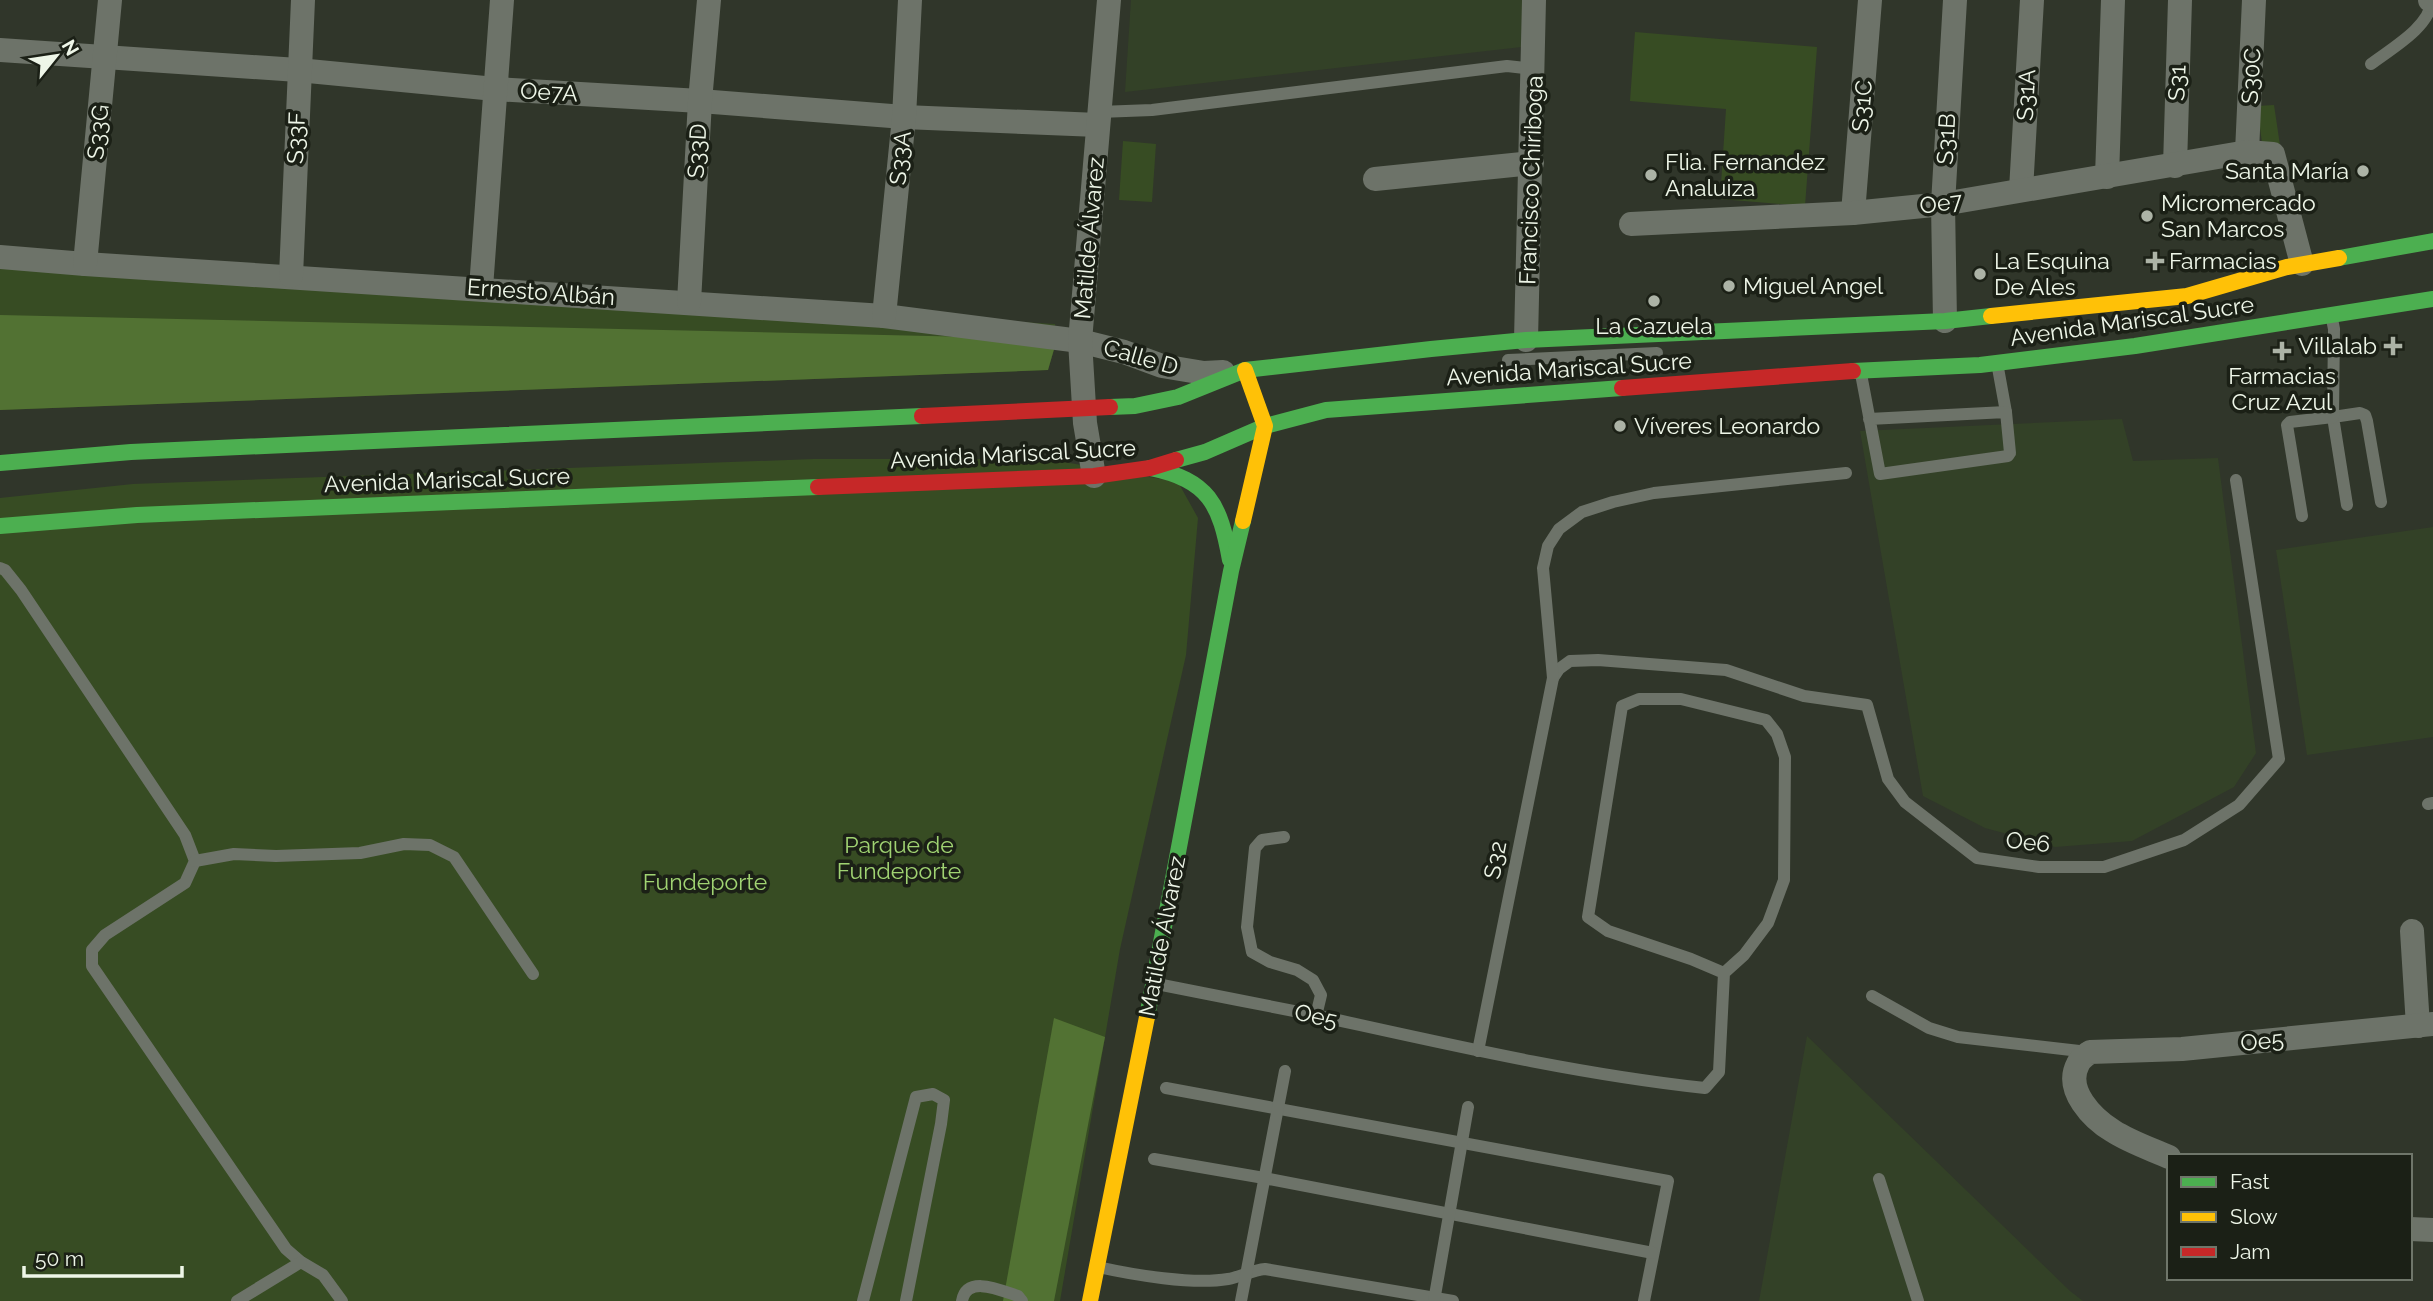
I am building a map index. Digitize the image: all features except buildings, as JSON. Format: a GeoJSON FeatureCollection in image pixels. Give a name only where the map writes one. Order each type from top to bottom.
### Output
{"type":"FeatureCollection","features":[{"type":"Feature","properties":{"kind":"main road","name":"Avenida Mariscal Sucre"},"geometry":{"type":"LineString","coordinates":[[0,463],[131,452],[1085,420],[1249,381],[1431,349],[1527,350],[1945,321],[2192,295],[2302,264],[2433,240]]}},
{"type":"Feature","properties":{"kind":"main road"},"geometry":{"type":"LineString","coordinates":[[2192,295],[2433,255]]}},
{"type":"Feature","properties":{"kind":"main road","name":"Avenida Mariscal Sucre"},"geometry":{"type":"LineString","coordinates":[[0,526],[163,514],[1093,470],[1205,452],[1261,417],[1861,370],[1997,363],[2136,346],[2325,309],[2433,299]]}},
{"type":"Feature","properties":{"kind":"main road"},"geometry":{"type":"LineString","coordinates":[[1249,381],[1261,417]]}},
{"type":"Feature","properties":{"kind":"main road","name":"Matilde Álvarez"},"geometry":{"type":"LineString","coordinates":[[1090,1301],[1154,984],[1261,417]]}},
{"type":"Feature","properties":{"kind":"main road","name":"Matilde Álvarez"},"geometry":{"type":"LineString","coordinates":[[1146,462],[1184,477],[1211,499],[1226,531],[1231,571]]}},
{"type":"Feature","properties":{"kind":"street","name":"S33G"},"geometry":{"type":"LineString","coordinates":[[85,264],[110,0]]}},
{"type":"Feature","properties":{"kind":"street","name":"S33F"},"geometry":{"type":"LineString","coordinates":[[291,276],[303,0]]}},
{"type":"Feature","properties":{"kind":"street"},"geometry":{"type":"LineString","coordinates":[[481,288],[502,0]]}},
{"type":"Feature","properties":{"kind":"street","name":"S33D"},"geometry":{"type":"LineString","coordinates":[[689,302],[700,101],[709,0]]}},
{"type":"Feature","properties":{"kind":"street","name":"S33A"},"geometry":{"type":"LineString","coordinates":[[884,316],[904,117],[910,0]]}},
{"type":"Feature","properties":{"kind":"street","name":"Matilde Álvarez"},"geometry":{"type":"LineString","coordinates":[[1093,470],[1085,420],[1080,341],[1109,0]]}},
{"type":"Feature","properties":{"kind":"street","name":"Francisco Chiriboga"},"geometry":{"type":"LineString","coordinates":[[1527,350],[1534,0]]}},
{"type":"Feature","properties":{"kind":"street","name":"S31C"},"geometry":{"type":"LineString","coordinates":[[1853,213],[1870,0]]}},
{"type":"Feature","properties":{"kind":"street","name":"S31B"},"geometry":{"type":"LineString","coordinates":[[1945,321],[1943,204],[1955,0]]}},
{"type":"Feature","properties":{"kind":"street","name":"S31A"},"geometry":{"type":"LineString","coordinates":[[2021,190],[2032,0]]}},
{"type":"Feature","properties":{"kind":"street"},"geometry":{"type":"LineString","coordinates":[[2107,177],[2113,0]]}},
{"type":"Feature","properties":{"kind":"street","name":"S31"},"geometry":{"type":"LineString","coordinates":[[2175,166],[2180,0]]}},
{"type":"Feature","properties":{"kind":"street","name":"S30C"},"geometry":{"type":"LineString","coordinates":[[2247,152],[2254,0]]}},
{"type":"Feature","properties":{"kind":"street","name":"Oe7A"},"geometry":{"type":"LineString","coordinates":[[0,50],[298,71],[495,89],[904,117],[1098,118]]}},
{"type":"Feature","properties":{"kind":"street"},"geometry":{"type":"LineString","coordinates":[[2247,152],[2273,154],[2302,264]]}},
{"type":"Feature","properties":{"kind":"street","name":"Oe7"},"geometry":{"type":"LineString","coordinates":[[1631,224],[1853,213],[1943,204],[2247,152]]}},
{"type":"Feature","properties":{"kind":"street"},"geometry":{"type":"LineString","coordinates":[[1375,179],[1532,163]]}},
{"type":"Feature","properties":{"kind":"street","name":"Ernesto Albán"},"geometry":{"type":"LineString","coordinates":[[0,257],[884,316],[1080,341]]}},
{"type":"Feature","properties":{"kind":"street","name":"Calle D"},"geometry":{"type":"LineString","coordinates":[[1080,341],[1124,352],[1162,366],[1249,381]]}},
{"type":"Feature","properties":{"kind":"street"},"geometry":{"type":"LineString","coordinates":[[2412,931],[2426,1025]]}},
{"type":"Feature","properties":{"kind":"street","name":"Oe5"},"geometry":{"type":"LineString","coordinates":[[2090,1052],[2182,1049],[2426,1025]]}},
{"type":"Feature","properties":{"kind":"street"},"geometry":{"type":"LineString","coordinates":[[2090,1052],[2078,1063],[2075,1077],[2078,1093],[2089,1112],[2114,1132],[2167,1156]]}},
{"type":"Feature","properties":{"kind":"street"},"geometry":{"type":"LineString","coordinates":[[2412,1229],[2433,1230]]}},
{"type":"Feature","properties":{"kind":"lane"},"geometry":{"type":"LineString","coordinates":[[2371,64],[2424,23],[2432,4]]}},
{"type":"Feature","properties":{"kind":"lane"},"geometry":{"type":"LineString","coordinates":[[1098,118],[1507,66],[1534,69]]}},
{"type":"Feature","properties":{"kind":"lane"},"geometry":{"type":"LineString","coordinates":[[2347,505],[2333,417],[2334,329],[2325,309],[2433,290]]}},
{"type":"Feature","properties":{"kind":"lane"},"geometry":{"type":"LineString","coordinates":[[2145,313],[2192,295]]}},
{"type":"Feature","properties":{"kind":"lane"},"geometry":{"type":"LineString","coordinates":[[1490,361],[1527,350],[1667,353]]}},
{"type":"Feature","properties":{"kind":"lane"},"geometry":{"type":"LineString","coordinates":[[1506,383],[1962,353]]}},
{"type":"Feature","properties":{"kind":"lane"},"geometry":{"type":"LineString","coordinates":[[1861,370],[1880,474],[2008,456],[2011,449],[1997,363]]}},
{"type":"Feature","properties":{"kind":"lane"},"geometry":{"type":"LineString","coordinates":[[1303,377],[1414,364]]}},
{"type":"Feature","properties":{"kind":"lane"},"geometry":{"type":"LineString","coordinates":[[1869,419],[2006,412]]}},
{"type":"Feature","properties":{"kind":"lane"},"geometry":{"type":"LineString","coordinates":[[2302,516],[2287,425],[2290,422],[2365,415],[2381,502]]}},
{"type":"Feature","properties":{"kind":"lane"},"geometry":{"type":"LineString","coordinates":[[911,470],[1093,470]]}},
{"type":"Feature","properties":{"kind":"lane","name":"S32"},"geometry":{"type":"LineString","coordinates":[[1478,1051],[1553,678],[1543,568],[1548,547],[1559,529],[1581,512],[1654,493],[1846,473]]}},
{"type":"Feature","properties":{"kind":"lane","name":"Oe6"},"geometry":{"type":"LineString","coordinates":[[1553,678],[1559,669],[1570,662],[1598,660],[1726,670],[1804,696],[1867,705],[1888,779],[1905,802],[1977,858],[2039,867],[2104,867],[2184,840],[2239,805],[2279,759],[2236,480]]}},
{"type":"Feature","properties":{"kind":"lane"},"geometry":{"type":"LineString","coordinates":[[0,568],[5,570],[21,590],[185,835],[195,861],[185,883],[105,935],[92,950],[92,966],[286,1249],[323,1275],[342,1301]]}},
{"type":"Feature","properties":{"kind":"lane"},"geometry":{"type":"LineString","coordinates":[[1639,698],[1681,699],[1766,720],[1777,734],[1785,757],[1784,880],[1768,923],[1744,955],[1724,973],[1608,931],[1588,917],[1622,706],[1639,698]]}},
{"type":"Feature","properties":{"kind":"lane"},"geometry":{"type":"LineString","coordinates":[[1284,837],[1262,840],[1255,848],[1247,927],[1252,952],[1270,962],[1297,970],[1313,980],[1321,995],[1316,1016]]}},
{"type":"Feature","properties":{"kind":"lane"},"geometry":{"type":"LineString","coordinates":[[195,861],[234,854],[276,856],[360,853],[404,844],[430,845],[454,857],[533,975]]}},
{"type":"Feature","properties":{"kind":"lane","name":"Oe5"},"geometry":{"type":"LineString","coordinates":[[1154,984],[1478,1051],[1658,1083],[1705,1088],[1718,1072],[1724,973]]}},
{"type":"Feature","properties":{"kind":"lane"},"geometry":{"type":"LineString","coordinates":[[1872,996],[1929,1028],[1958,1037],[2090,1052]]}},
{"type":"Feature","properties":{"kind":"lane"},"geometry":{"type":"LineString","coordinates":[[1241,1301],[1244,1274],[1285,1071]]}},
{"type":"Feature","properties":{"kind":"lane"},"geometry":{"type":"LineString","coordinates":[[1166,1088],[1668,1181],[1644,1301]]}},
{"type":"Feature","properties":{"kind":"lane"},"geometry":{"type":"LineString","coordinates":[[863,1301],[916,1097],[933,1094],[944,1100],[942,1124],[906,1301]]}},
{"type":"Feature","properties":{"kind":"lane"},"geometry":{"type":"LineString","coordinates":[[1434,1299],[1468,1107]]}},
{"type":"Feature","properties":{"kind":"lane"},"geometry":{"type":"LineString","coordinates":[[1154,1160],[1264,1178],[1653,1253]]}},
{"type":"Feature","properties":{"kind":"lane"},"geometry":{"type":"LineString","coordinates":[[1879,1179],[1918,1301]]}},
{"type":"Feature","properties":{"kind":"lane"},"geometry":{"type":"LineString","coordinates":[[237,1301],[301,1262]]}},
{"type":"Feature","properties":{"kind":"lane"},"geometry":{"type":"LineString","coordinates":[[1097,1267],[1182,1279],[1228,1279],[1256,1269],[1265,1269],[1453,1301]]}},
{"type":"Feature","properties":{"kind":"lane"},"geometry":{"type":"LineString","coordinates":[[962,1301],[963,1295],[972,1287],[984,1286],[1018,1296],[1022,1301]]}},
{"type":"Feature","properties":{"kind":"shaded area"},"geometry":{"type":"Polygon","coordinates":[[[1131,0],[1531,0],[1530,46],[1125,92],[1131,0]]]}},
{"type":"Feature","properties":{"kind":"shaded area"},"geometry":{"type":"Polygon","coordinates":[[[2122,419],[2133,461],[2218,458],[2256,753],[2234,787],[2132,841],[2055,847],[1985,828],[1923,796],[1860,431],[2122,419]]]}},
{"type":"Feature","properties":{"kind":"shaded area"},"geometry":{"type":"Polygon","coordinates":[[[2433,527],[2433,737],[2307,755],[2276,550],[2433,527]]]}},
{"type":"Feature","properties":{"kind":"shaded area"},"geometry":{"type":"Polygon","coordinates":[[[1807,1036],[2070,1291],[2083,1301],[1759,1301],[1807,1036]]]}},
{"type":"Feature","properties":{"kind":"green space"},"geometry":{"type":"Polygon","coordinates":[[[1635,32],[1817,47],[1805,206],[1720,199],[1726,109],[1630,101],[1635,32]]]}},
{"type":"Feature","properties":{"kind":"green space"},"geometry":{"type":"Polygon","coordinates":[[[2274,105],[2281,152],[2263,150],[2257,106],[2274,105]]]}},
{"type":"Feature","properties":{"kind":"green space"},"geometry":{"type":"Polygon","coordinates":[[[1123,141],[1156,144],[1152,202],[1119,200],[1123,141]]]}},
{"type":"Feature","properties":{"kind":"green space"},"geometry":{"type":"Polygon","coordinates":[[[0,262],[1055,324],[1057,339],[1048,370],[0,410],[0,262]]]}},
{"type":"Feature","properties":{"kind":"green space"},"geometry":{"type":"Polygon","coordinates":[[[0,315],[1057,339],[1048,370],[0,410],[0,315]]]}},
{"type":"Feature","properties":{"kind":"green space","name":"Fundeporte"},"geometry":{"type":"Polygon","coordinates":[[[814,459],[1047,459],[1178,482],[1198,518],[1186,655],[1120,949],[1060,1301],[0,1301],[0,498],[133,484],[814,459]]]}},
{"type":"Feature","properties":{"kind":"green space"},"geometry":{"type":"Polygon","coordinates":[[[1054,1018],[1105,1037],[1054,1301],[1003,1301],[1054,1018]]]}},
{"type":"Feature","properties":{"kind":"traffic: fast"},"geometry":{"type":"LineString","coordinates":[[2339,258],[2433,241]]}},
{"type":"Feature","properties":{"kind":"traffic: fast"},"geometry":{"type":"LineString","coordinates":[[1853,371],[1980,365],[2135,346],[2433,299]]}},
{"type":"Feature","properties":{"kind":"traffic: fast"},"geometry":{"type":"LineString","coordinates":[[1110,407],[1135,406],[1178,397],[1245,370],[1431,349],[1526,340],[1945,321],[1991,316]]}},
{"type":"Feature","properties":{"kind":"traffic: fast"},"geometry":{"type":"LineString","coordinates":[[1176,460],[1205,452],[1265,426],[1326,410],[1622,388]]}},
{"type":"Feature","properties":{"kind":"traffic: fast"},"geometry":{"type":"LineString","coordinates":[[0,463],[131,452],[922,416]]}},
{"type":"Feature","properties":{"kind":"traffic: fast"},"geometry":{"type":"LineString","coordinates":[[1150,468],[1186,480],[1208,498],[1222,524],[1230,560]]}},
{"type":"Feature","properties":{"kind":"traffic: fast"},"geometry":{"type":"LineString","coordinates":[[0,526],[137,515],[818,487]]}},
{"type":"Feature","properties":{"kind":"traffic: fast"},"geometry":{"type":"LineString","coordinates":[[1147,1017],[1231,571],[1243,521]]}},
{"type":"Feature","properties":{"kind":"traffic: slow"},"geometry":{"type":"LineString","coordinates":[[1991,316],[2187,296],[2287,267],[2339,258]]}},
{"type":"Feature","properties":{"kind":"traffic: slow"},"geometry":{"type":"LineString","coordinates":[[1243,521],[1265,426],[1245,370]]}},
{"type":"Feature","properties":{"kind":"traffic: slow"},"geometry":{"type":"LineString","coordinates":[[1090,1301],[1147,1017]]}},
{"type":"Feature","properties":{"kind":"traffic: jam"},"geometry":{"type":"LineString","coordinates":[[1622,388],[1853,371]]}},
{"type":"Feature","properties":{"kind":"traffic: jam"},"geometry":{"type":"LineString","coordinates":[[922,416],[1110,407]]}},
{"type":"Feature","properties":{"kind":"traffic: jam"},"geometry":{"type":"LineString","coordinates":[[818,487],[1094,476],[1150,468],[1176,460]]}},
{"type":"Feature","properties":{"kind":"place","name":"Santa María"},"geometry":{"type":"Point","coordinates":[2363,171]}},
{"type":"Feature","properties":{"kind":"place","name":"Flia. Fernandez Analuiza"},"geometry":{"type":"Point","coordinates":[1651,175]}},
{"type":"Feature","properties":{"kind":"place","name":"Micromercado San Marcos"},"geometry":{"type":"Point","coordinates":[2147,216]}},
{"type":"Feature","properties":{"kind":"place","name":"Farmacias"},"geometry":{"type":"Point","coordinates":[2155,261]}},
{"type":"Feature","properties":{"kind":"place","name":"La Esquina De Ales"},"geometry":{"type":"Point","coordinates":[1980,274]}},
{"type":"Feature","properties":{"kind":"place","name":"Miguel Angel"},"geometry":{"type":"Point","coordinates":[1729,286]}},
{"type":"Feature","properties":{"kind":"place","name":"La Cazuela"},"geometry":{"type":"Point","coordinates":[1654,301]}},
{"type":"Feature","properties":{"kind":"place","name":"Villalab"},"geometry":{"type":"Point","coordinates":[2393,346]}},
{"type":"Feature","properties":{"kind":"place","name":"Farmacias Cruz Azul"},"geometry":{"type":"Point","coordinates":[2282,351]}},
{"type":"Feature","properties":{"kind":"place","name":"Víveres Leonardo"},"geometry":{"type":"Point","coordinates":[1620,426]}},
{"type":"Feature","properties":{"kind":"park label","name":"Parque de Fundeporte"},"geometry":{"type":"Point","coordinates":[899,858]}}]}
